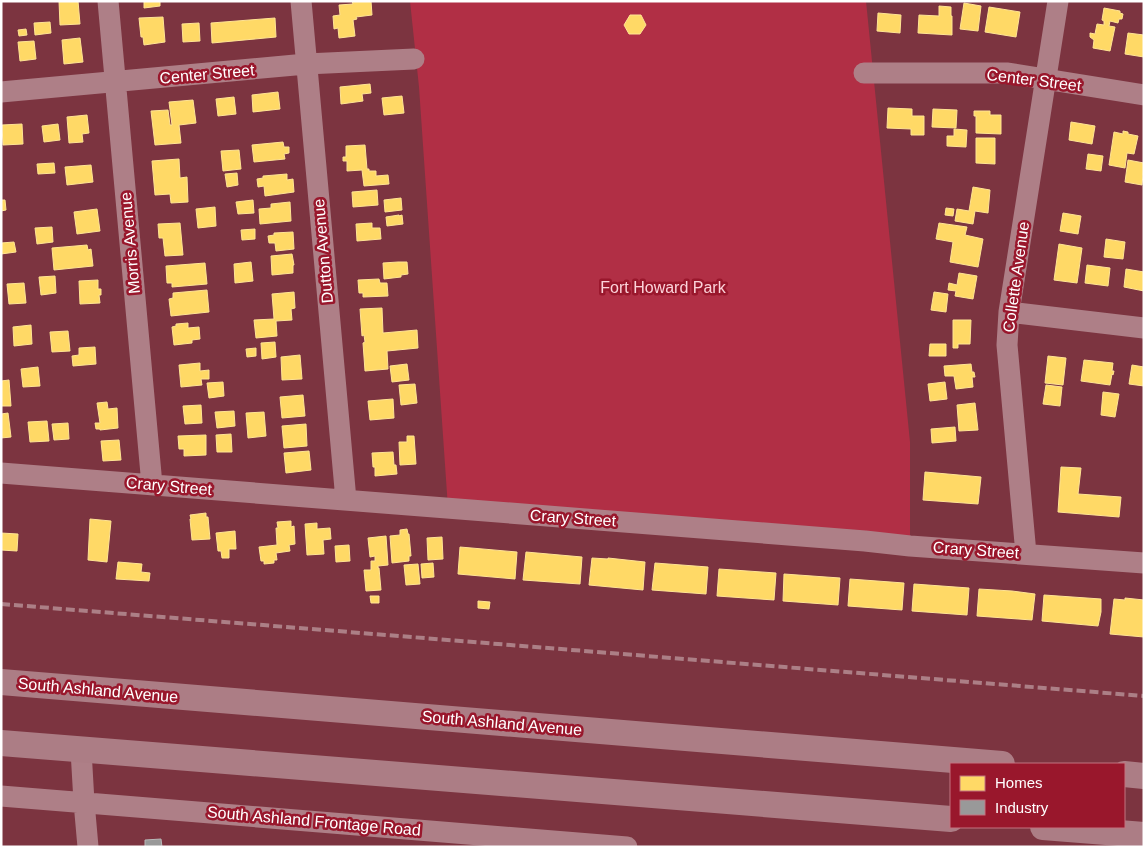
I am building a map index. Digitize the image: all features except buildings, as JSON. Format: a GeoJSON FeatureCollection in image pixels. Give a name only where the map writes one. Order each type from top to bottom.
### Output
{"type":"FeatureCollection","features":[{"type":"Feature","properties":{"kind":"main road","name":"South Ashland Avenue"},"geometry":{"type":"LineString","coordinates":[[1,682],[990,763]]}},
{"type":"Feature","properties":{"kind":"main road"},"geometry":{"type":"LineString","coordinates":[[1,743],[950,819]]}},
{"type":"Feature","properties":{"kind":"main road"},"geometry":{"type":"LineString","coordinates":[[1125,774],[1144,776]]}},
{"type":"Feature","properties":{"kind":"main road"},"geometry":{"type":"LineString","coordinates":[[1056,828],[1144,835]]}},
{"type":"Feature","properties":{"kind":"street","name":"Morris Avenue"},"geometry":{"type":"LineString","coordinates":[[108,1],[152,485]]}},
{"type":"Feature","properties":{"kind":"street","name":"Dutton Avenue"},"geometry":{"type":"LineString","coordinates":[[301,1],[346,500]]}},
{"type":"Feature","properties":{"kind":"street","name":"Collette Avenue"},"geometry":{"type":"LineString","coordinates":[[1026,554],[1007,345],[1009,312],[1058,1]]}},
{"type":"Feature","properties":{"kind":"street","name":"Center Street"},"geometry":{"type":"LineString","coordinates":[[1,92],[306,64],[414,59]]}},
{"type":"Feature","properties":{"kind":"street","name":"Center Street"},"geometry":{"type":"LineString","coordinates":[[864,73],[1008,73],[1144,95]]}},
{"type":"Feature","properties":{"kind":"street"},"geometry":{"type":"LineString","coordinates":[[1009,312],[1144,328]]}},
{"type":"Feature","properties":{"kind":"street","name":"Crary Street"},"geometry":{"type":"LineString","coordinates":[[1,472],[910,546],[1144,563]]}},
{"type":"Feature","properties":{"kind":"street"},"geometry":{"type":"LineString","coordinates":[[81,750],[88,847]]}},
{"type":"Feature","properties":{"kind":"street","name":"South Ashland Frontage Road"},"geometry":{"type":"LineString","coordinates":[[1,796],[627,847]]}},
{"type":"Feature","properties":{"kind":"green space","name":"Fort Howard Park"},"geometry":{"type":"Polygon","coordinates":[[[410,1],[866,1],[910,442],[910,546],[448,508],[419,87],[410,1]]]}},
{"type":"Feature","properties":{"kind":"railway"},"geometry":{"type":"LineString","coordinates":[[1,604],[1144,696]]}}]}
